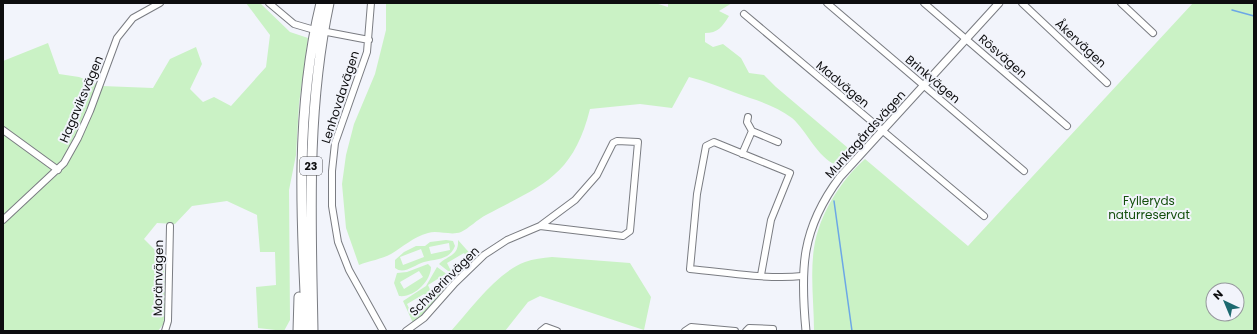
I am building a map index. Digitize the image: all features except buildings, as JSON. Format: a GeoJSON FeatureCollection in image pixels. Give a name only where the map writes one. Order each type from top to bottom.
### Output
{"type":"FeatureCollection","features":[{"type":"Feature","properties":{"kind":"main road","name":"23"},"geometry":{"type":"LineString","coordinates":[[306,331],[303,250],[305,111],[311,53],[321,3]]}},
{"type":"Feature","properties":{"kind":"main road","name":"23"},"geometry":{"type":"LineString","coordinates":[[313,331],[311,230],[312,127],[318,61],[329,3]]}},
{"type":"Feature","properties":{"kind":"main road"},"geometry":{"type":"LineString","coordinates":[[298,331],[303,250]]}},
{"type":"Feature","properties":{"kind":"street","name":"Hagaviksvägen"},"geometry":{"type":"LineString","coordinates":[[3,220],[58,170],[78,138],[118,38],[134,18],[160,3]]}},
{"type":"Feature","properties":{"kind":"street"},"geometry":{"type":"LineString","coordinates":[[269,3],[294,24],[311,29]]}},
{"type":"Feature","properties":{"kind":"street","name":"Lenhovdavägen"},"geometry":{"type":"LineString","coordinates":[[371,3],[369,40],[364,62],[336,143],[332,171],[332,206],[338,242],[349,270],[383,331]]}},
{"type":"Feature","properties":{"kind":"street","name":"Brinkvägen"},"geometry":{"type":"LineString","coordinates":[[827,3],[1024,171]]}},
{"type":"Feature","properties":{"kind":"street","name":"Rösvägen"},"geometry":{"type":"LineString","coordinates":[[924,3],[1067,126]]}},
{"type":"Feature","properties":{"kind":"street","name":"Munkagårdsvägen"},"geometry":{"type":"LineString","coordinates":[[806,331],[802,276],[812,226],[820,208],[840,177],[999,3]]}},
{"type":"Feature","properties":{"kind":"street","name":"Åkervägen"},"geometry":{"type":"LineString","coordinates":[[1022,3],[1107,82]]}},
{"type":"Feature","properties":{"kind":"street"},"geometry":{"type":"LineString","coordinates":[[1121,3],[1153,33]]}},
{"type":"Feature","properties":{"kind":"street","name":"Madvägen"},"geometry":{"type":"LineString","coordinates":[[744,14],[882,132],[984,216]]}},
{"type":"Feature","properties":{"kind":"street"},"geometry":{"type":"LineString","coordinates":[[327,32],[369,40]]}},
{"type":"Feature","properties":{"kind":"street"},"geometry":{"type":"LineString","coordinates":[[748,117],[747,122],[752,131],[778,142]]}},
{"type":"Feature","properties":{"kind":"street"},"geometry":{"type":"LineString","coordinates":[[3,130],[58,170]]}},
{"type":"Feature","properties":{"kind":"street"},"geometry":{"type":"LineString","coordinates":[[742,154],[752,131]]}},
{"type":"Feature","properties":{"kind":"street","name":"Schwerinvägen"},"geometry":{"type":"LineString","coordinates":[[406,331],[424,318],[455,283],[484,255],[507,240],[540,226],[556,216],[585,189],[602,168],[613,143],[617,141],[638,142],[630,231],[627,234],[624,236],[540,226]]}},
{"type":"Feature","properties":{"kind":"street"},"geometry":{"type":"LineString","coordinates":[[761,275],[771,220],[790,173],[714,142],[706,146],[697,194],[690,269],[761,275],[802,276]]}},
{"type":"Feature","properties":{"kind":"street","name":"Moränvägen"},"geometry":{"type":"LineString","coordinates":[[165,331],[168,321],[170,226]]}},
{"type":"Feature","properties":{"kind":"street"},"geometry":{"type":"LineString","coordinates":[[541,331],[546,327],[557,331]]}},
{"type":"Feature","properties":{"kind":"street"},"geometry":{"type":"LineString","coordinates":[[685,331],[691,327],[735,331]]}},
{"type":"Feature","properties":{"kind":"street"},"geometry":{"type":"LineString","coordinates":[[746,331],[749,328],[773,331]]}},
{"type":"Feature","properties":{"kind":"green space"},"geometry":{"type":"Polygon","coordinates":[[[246,3],[260,3],[290,32],[308,38],[299,104],[296,155],[289,190],[290,320],[284,331],[258,328],[256,287],[276,285],[275,252],[260,252],[257,215],[227,201],[192,206],[175,224],[157,223],[144,239],[164,259],[165,322],[158,331],[3,331],[3,61],[48,43],[59,74],[79,77],[102,86],[153,88],[170,59],[196,47],[202,64],[190,89],[203,102],[214,97],[231,106],[266,67],[270,35],[246,3]]]}},
{"type":"Feature","properties":{"kind":"green space"},"geometry":{"type":"Polygon","coordinates":[[[386,3],[655,3],[668,7],[668,3],[732,3],[719,11],[729,16],[719,29],[713,32],[705,33],[705,42],[713,47],[723,44],[741,58],[749,73],[764,75],[848,148],[846,158],[836,165],[829,161],[823,156],[792,118],[772,106],[707,82],[689,77],[672,108],[640,104],[590,109],[583,132],[574,150],[564,165],[553,176],[539,186],[483,217],[464,231],[457,233],[432,232],[413,240],[387,256],[359,265],[346,228],[342,184],[346,155],[354,124],[375,74],[386,30],[386,3]]]}},
{"type":"Feature","properties":{"kind":"green space","name":"Fylleryds naturreservat"},"geometry":{"type":"Polygon","coordinates":[[[1193,3],[1254,3],[1254,331],[814,331],[812,269],[817,236],[832,199],[847,178],[865,159],[968,246],[1193,3]]]}},
{"type":"Feature","properties":{"kind":"green space"},"geometry":{"type":"Polygon","coordinates":[[[446,240],[453,241],[455,246],[450,254],[442,258],[424,262],[405,270],[398,270],[395,268],[395,260],[404,252],[416,246],[425,246],[430,242],[446,240]],[[449,243],[429,247],[431,254],[450,250],[449,243]],[[421,249],[400,257],[403,265],[424,257],[421,249]]]}},
{"type":"Feature","properties":{"kind":"green space"},"geometry":{"type":"Polygon","coordinates":[[[458,240],[474,258],[457,278],[439,264],[455,252],[458,245],[458,240]],[[464,253],[447,263],[450,269],[468,259],[464,253]]]}},
{"type":"Feature","properties":{"kind":"green space"},"geometry":{"type":"Polygon","coordinates":[[[552,257],[630,263],[651,297],[644,330],[540,296],[528,302],[505,331],[451,331],[485,292],[504,274],[525,262],[552,257]]]}},
{"type":"Feature","properties":{"kind":"green space"},"geometry":{"type":"Polygon","coordinates":[[[428,264],[431,267],[428,278],[421,288],[405,296],[399,296],[394,283],[397,273],[407,272],[428,264]],[[419,271],[400,282],[404,289],[423,277],[419,271]]]}},
{"type":"Feature","properties":{"kind":"green space"},"geometry":{"type":"Polygon","coordinates":[[[437,267],[455,280],[426,312],[413,323],[403,301],[426,286],[437,267]],[[444,275],[428,285],[431,292],[448,282],[444,275]],[[424,294],[407,304],[410,310],[427,300],[424,294]]]}},
{"type":"Feature","properties":{"kind":"waterway"},"geometry":{"type":"LineString","coordinates":[[1232,10],[1254,16]]}},
{"type":"Feature","properties":{"kind":"waterway"},"geometry":{"type":"LineString","coordinates":[[834,201],[852,331]]}}]}
